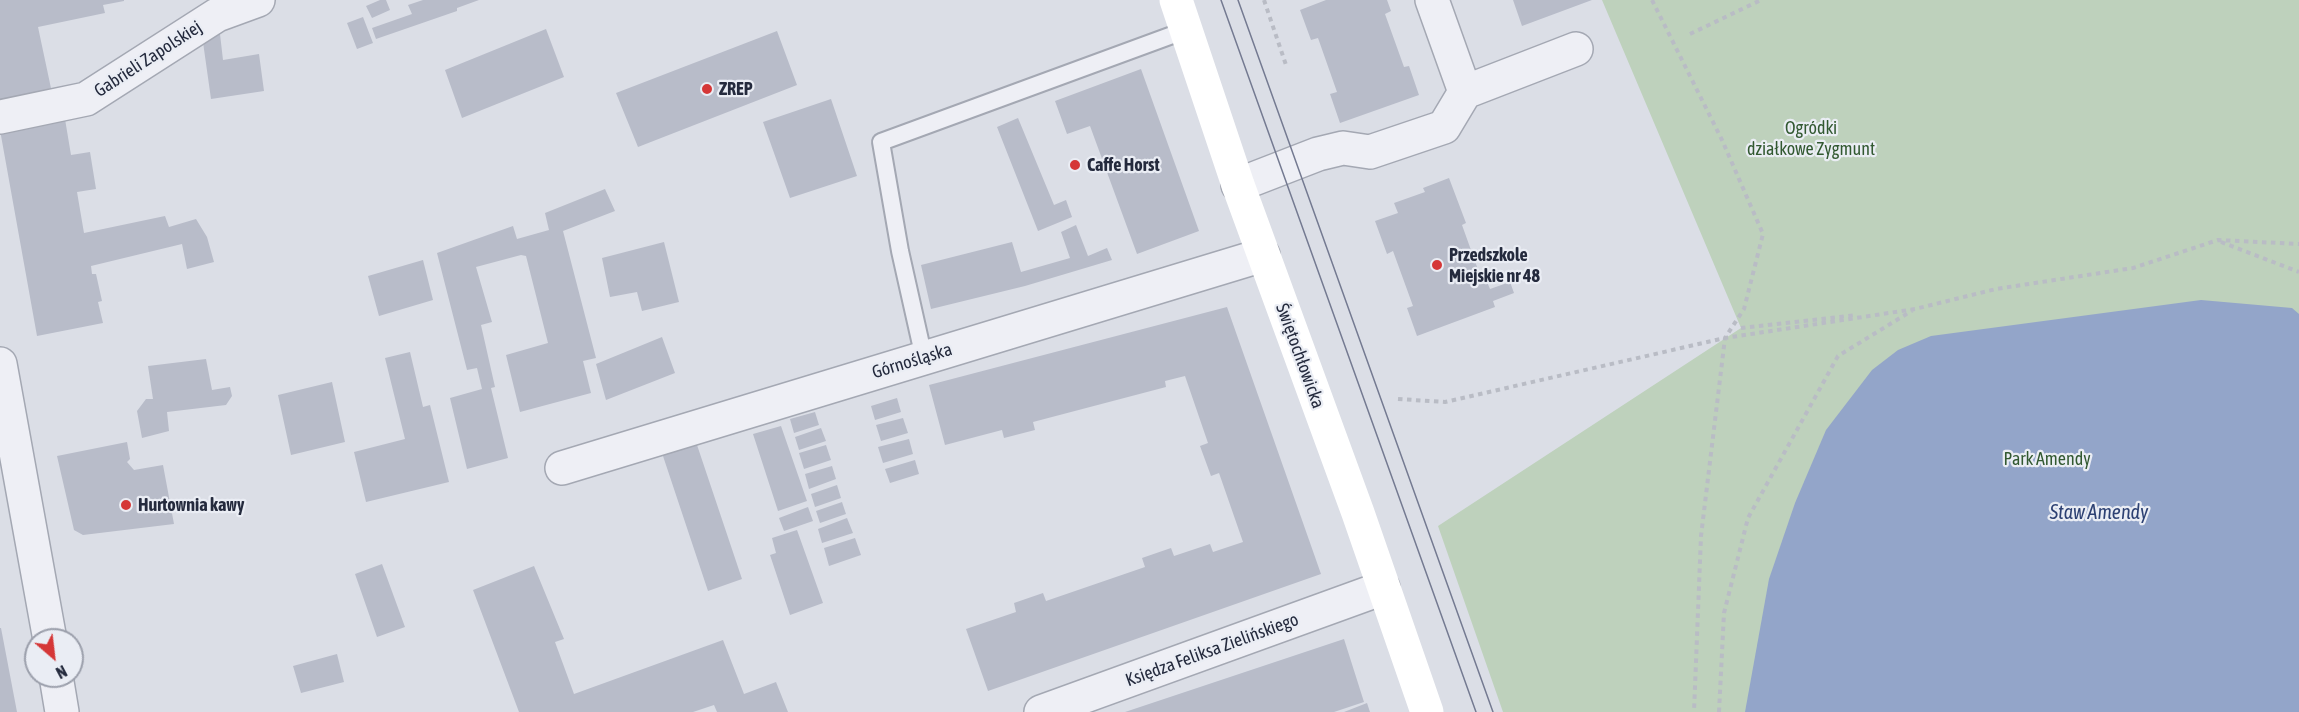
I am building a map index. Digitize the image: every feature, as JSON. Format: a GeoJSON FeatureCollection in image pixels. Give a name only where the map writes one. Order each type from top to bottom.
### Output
{"type":"FeatureCollection","features":[{"type":"Feature","properties":{"kind":"main road","name":"Świętochłowicka"},"geometry":{"type":"LineString","coordinates":[[1181,15],[1238,185],[1358,513],[1427,712]]}},
{"type":"Feature","properties":{"kind":"street","name":"Gabrieli Zapolskiej"},"geometry":{"type":"LineString","coordinates":[[0,117],[86,99],[217,15],[258,0]]}},
{"type":"Feature","properties":{"kind":"street"},"geometry":{"type":"LineString","coordinates":[[1432,0],[1465,92]]}},
{"type":"Feature","properties":{"kind":"street"},"geometry":{"type":"LineString","coordinates":[[1238,185],[1318,154],[1343,148],[1370,152],[1444,126],[1465,92],[1576,49]]}},
{"type":"Feature","properties":{"kind":"street","name":"Górnośląska"},"geometry":{"type":"LineString","coordinates":[[562,468],[1263,255]]}},
{"type":"Feature","properties":{"kind":"street"},"geometry":{"type":"LineString","coordinates":[[0,364],[48,628]]}},
{"type":"Feature","properties":{"kind":"street","name":"Księdza Feliksa Zielińskiego"},"geometry":{"type":"LineString","coordinates":[[1041,712],[1383,588]]}},
{"type":"Feature","properties":{"kind":"street"},"geometry":{"type":"LineString","coordinates":[[58,688],[62,712]]}},
{"type":"Feature","properties":{"kind":"lane"},"geometry":{"type":"LineString","coordinates":[[924,358],[900,251],[881,142],[1181,15]]}},
{"type":"Feature","properties":{"kind":"path"},"geometry":{"type":"LineString","coordinates":[[1264,0],[1287,68]]}},
{"type":"Feature","properties":{"kind":"path"},"geometry":{"type":"LineString","coordinates":[[1652,0],[1722,140],[1763,234],[1744,309],[1725,338],[1701,536],[1694,712]]}},
{"type":"Feature","properties":{"kind":"path"},"geometry":{"type":"LineString","coordinates":[[1690,34],[1761,0]]}},
{"type":"Feature","properties":{"kind":"path"},"geometry":{"type":"LineString","coordinates":[[1398,399],[1445,402],[1725,338],[1915,309],[1996,289],[2133,268],[2218,240],[2299,244]]}},
{"type":"Feature","properties":{"kind":"path"},"geometry":{"type":"LineString","coordinates":[[2218,240],[2299,272]]}},
{"type":"Feature","properties":{"kind":"path"},"geometry":{"type":"LineString","coordinates":[[1741,328],[1915,309]]}},
{"type":"Feature","properties":{"kind":"path"},"geometry":{"type":"LineString","coordinates":[[1719,712],[1724,613],[1748,518],[1838,356],[1915,309]]}},
{"type":"Feature","properties":{"kind":"green space","name":"Park Amendy"},"geometry":{"type":"Polygon","coordinates":[[[1602,0],[2299,0],[2299,712],[1503,712],[1438,526],[1741,328],[1602,0]]]}},
{"type":"Feature","properties":{"kind":"water","name":"Staw Amendy"},"geometry":{"type":"Polygon","coordinates":[[[2201,300],[2292,308],[2299,314],[2299,712],[1745,712],[1769,579],[1795,503],[1826,430],[1872,370],[1898,350],[1931,336],[2201,300]]]}},
{"type":"Feature","properties":{"kind":"building"},"geometry":{"type":"Polygon","coordinates":[[[0,0],[124,1],[103,5],[105,13],[38,27],[52,93],[0,104],[0,0]]]}},
{"type":"Feature","properties":{"kind":"building"},"geometry":{"type":"Polygon","coordinates":[[[386,0],[390,10],[372,18],[366,6],[386,0]]]}},
{"type":"Feature","properties":{"kind":"building"},"geometry":{"type":"Polygon","coordinates":[[[423,0],[479,0],[457,8],[457,11],[376,39],[372,28],[412,14],[408,5],[423,0]]]}},
{"type":"Feature","properties":{"kind":"building"},"geometry":{"type":"Polygon","coordinates":[[[1326,0],[1387,0],[1391,11],[1385,14],[1404,67],[1409,66],[1419,95],[1340,123],[1330,94],[1337,92],[1318,38],[1311,40],[1300,10],[1326,0]]]}},
{"type":"Feature","properties":{"kind":"building"},"geometry":{"type":"Polygon","coordinates":[[[1513,0],[1592,0],[1522,26],[1513,0]]]}},
{"type":"Feature","properties":{"kind":"building"},"geometry":{"type":"Polygon","coordinates":[[[363,17],[373,43],[357,49],[347,23],[363,17]]]}},
{"type":"Feature","properties":{"kind":"building"},"geometry":{"type":"Polygon","coordinates":[[[546,29],[564,77],[462,118],[445,70],[546,29]]]}},
{"type":"Feature","properties":{"kind":"building","name":"ZREP"},"geometry":{"type":"Polygon","coordinates":[[[777,31],[797,85],[638,147],[616,93],[777,31]]]}},
{"type":"Feature","properties":{"kind":"building"},"geometry":{"type":"Polygon","coordinates":[[[220,34],[223,60],[259,54],[264,91],[211,99],[202,35],[220,34]]]}},
{"type":"Feature","properties":{"kind":"building"},"geometry":{"type":"Polygon","coordinates":[[[1141,69],[1199,231],[1137,254],[1090,126],[1067,134],[1055,101],[1141,69]]]}},
{"type":"Feature","properties":{"kind":"building"},"geometry":{"type":"Polygon","coordinates":[[[831,99],[857,176],[790,198],[763,122],[831,99]]]}},
{"type":"Feature","properties":{"kind":"building"},"geometry":{"type":"Polygon","coordinates":[[[64,113],[71,155],[90,152],[96,189],[77,192],[84,233],[165,216],[169,227],[196,219],[207,237],[214,262],[187,269],[182,244],[91,266],[92,274],[96,274],[102,301],[98,302],[103,323],[37,336],[0,130],[64,113]]]}},
{"type":"Feature","properties":{"kind":"building"},"geometry":{"type":"Polygon","coordinates":[[[1018,118],[1054,205],[1066,200],[1072,217],[1038,231],[997,127],[1018,118]]]}},
{"type":"Feature","properties":{"kind":"building","name":"Przedszkole Miejskie nr 48"},"geometry":{"type":"Polygon","coordinates":[[[1449,178],[1466,223],[1462,225],[1481,278],[1485,277],[1490,289],[1510,282],[1514,293],[1493,301],[1495,307],[1417,336],[1407,308],[1413,306],[1393,251],[1387,254],[1375,221],[1398,213],[1394,203],[1425,192],[1423,188],[1449,178]]]}},
{"type":"Feature","properties":{"kind":"building"},"geometry":{"type":"Polygon","coordinates":[[[605,189],[615,211],[563,231],[596,358],[583,361],[591,393],[520,412],[506,355],[548,343],[526,256],[521,255],[476,267],[492,322],[481,325],[495,387],[491,388],[508,458],[467,469],[450,398],[482,389],[477,368],[467,370],[437,253],[513,226],[517,239],[549,230],[545,213],[605,189]]]}},
{"type":"Feature","properties":{"kind":"building"},"geometry":{"type":"Polygon","coordinates":[[[1076,225],[1088,256],[1107,248],[1112,260],[1025,286],[931,309],[921,265],[1012,242],[1021,272],[1070,258],[1061,232],[1076,225]]]}},
{"type":"Feature","properties":{"kind":"building"},"geometry":{"type":"Polygon","coordinates":[[[664,242],[679,302],[642,311],[637,292],[610,297],[602,258],[664,242]]]}},
{"type":"Feature","properties":{"kind":"building"},"geometry":{"type":"Polygon","coordinates":[[[423,260],[433,300],[379,316],[368,276],[423,260]]]}},
{"type":"Feature","properties":{"kind":"building"},"geometry":{"type":"Polygon","coordinates":[[[1227,307],[1321,574],[988,691],[966,629],[1016,612],[1014,603],[1043,593],[1046,601],[1145,567],[1142,558],[1171,548],[1174,556],[1210,544],[1213,552],[1243,542],[1219,473],[1211,476],[1200,446],[1208,443],[1185,376],[1165,381],[1166,387],[1033,422],[1035,430],[1004,438],[1002,430],[945,445],[929,385],[1227,307]]]}},
{"type":"Feature","properties":{"kind":"building"},"geometry":{"type":"Polygon","coordinates":[[[662,337],[675,373],[606,400],[596,364],[662,337]]]}},
{"type":"Feature","properties":{"kind":"building"},"geometry":{"type":"Polygon","coordinates":[[[410,352],[423,407],[430,405],[449,482],[366,502],[354,452],[405,439],[385,358],[410,352]]]}},
{"type":"Feature","properties":{"kind":"building"},"geometry":{"type":"Polygon","coordinates":[[[206,359],[212,390],[230,387],[232,396],[226,405],[167,412],[169,431],[142,438],[137,411],[146,399],[153,399],[148,366],[206,359]]]}},
{"type":"Feature","properties":{"kind":"building"},"geometry":{"type":"Polygon","coordinates":[[[332,382],[345,442],[291,455],[278,395],[332,382]]]}},
{"type":"Feature","properties":{"kind":"building"},"geometry":{"type":"Polygon","coordinates":[[[897,398],[901,412],[875,420],[871,406],[897,398]]]}},
{"type":"Feature","properties":{"kind":"building"},"geometry":{"type":"Polygon","coordinates":[[[815,412],[819,425],[794,433],[790,419],[815,412]]]}},
{"type":"Feature","properties":{"kind":"building"},"geometry":{"type":"Polygon","coordinates":[[[903,418],[908,433],[881,441],[876,425],[903,418]]]}},
{"type":"Feature","properties":{"kind":"building"},"geometry":{"type":"Polygon","coordinates":[[[781,426],[807,501],[778,511],[753,434],[781,426]]]}},
{"type":"Feature","properties":{"kind":"building"},"geometry":{"type":"Polygon","coordinates":[[[821,428],[826,441],[799,450],[795,437],[821,428]]]}},
{"type":"Feature","properties":{"kind":"building"},"geometry":{"type":"Polygon","coordinates":[[[695,439],[742,579],[708,591],[661,450],[695,439]]]}},
{"type":"Feature","properties":{"kind":"building"},"geometry":{"type":"Polygon","coordinates":[[[909,439],[913,454],[883,463],[878,447],[909,439]]]}},
{"type":"Feature","properties":{"kind":"building"},"geometry":{"type":"Polygon","coordinates":[[[127,442],[130,459],[127,462],[134,470],[163,465],[174,524],[83,535],[74,530],[57,456],[127,442]]]}},
{"type":"Feature","properties":{"kind":"building"},"geometry":{"type":"Polygon","coordinates":[[[826,445],[831,460],[804,469],[799,453],[826,445]]]}},
{"type":"Feature","properties":{"kind":"building"},"geometry":{"type":"Polygon","coordinates":[[[915,460],[919,474],[890,483],[885,469],[915,460]]]}},
{"type":"Feature","properties":{"kind":"building"},"geometry":{"type":"Polygon","coordinates":[[[832,466],[836,479],[809,489],[805,474],[832,466]]]}},
{"type":"Feature","properties":{"kind":"building"},"geometry":{"type":"Polygon","coordinates":[[[837,485],[841,498],[815,507],[811,494],[837,485]]]}},
{"type":"Feature","properties":{"kind":"building"},"geometry":{"type":"Polygon","coordinates":[[[842,502],[846,514],[820,523],[816,511],[842,502]]]}},
{"type":"Feature","properties":{"kind":"building"},"geometry":{"type":"Polygon","coordinates":[[[808,507],[813,521],[784,531],[779,518],[808,507]]]}},
{"type":"Feature","properties":{"kind":"building"},"geometry":{"type":"Polygon","coordinates":[[[847,518],[853,533],[822,543],[818,529],[847,518]]]}},
{"type":"Feature","properties":{"kind":"building"},"geometry":{"type":"Polygon","coordinates":[[[797,530],[823,603],[790,615],[770,555],[776,553],[772,538],[797,530]]]}},
{"type":"Feature","properties":{"kind":"building"},"geometry":{"type":"Polygon","coordinates":[[[855,538],[861,555],[829,566],[824,548],[855,538]]]}},
{"type":"Feature","properties":{"kind":"building"},"geometry":{"type":"Polygon","coordinates":[[[382,564],[405,627],[377,637],[355,574],[382,564]]]}},
{"type":"Feature","properties":{"kind":"building"},"geometry":{"type":"Polygon","coordinates":[[[534,566],[564,639],[555,642],[574,694],[723,640],[744,694],[776,682],[788,712],[717,712],[714,705],[693,712],[519,712],[473,590],[534,566]]]}},
{"type":"Feature","properties":{"kind":"building"},"geometry":{"type":"Polygon","coordinates":[[[1,628],[17,712],[0,712],[1,628]]]}},
{"type":"Feature","properties":{"kind":"building"},"geometry":{"type":"Polygon","coordinates":[[[1344,639],[1364,702],[1334,712],[1125,712],[1344,639]]]}},
{"type":"Feature","properties":{"kind":"building"},"geometry":{"type":"Polygon","coordinates":[[[337,654],[344,682],[301,693],[293,666],[337,654]]]}},
{"type":"Feature","properties":{"kind":"building"},"geometry":{"type":"Polygon","coordinates":[[[1367,703],[1370,712],[1344,712],[1367,703]]]}},
{"type":"Feature","properties":{"kind":"tram line"},"geometry":{"type":"LineString","coordinates":[[1221,0],[1476,712]]}},
{"type":"Feature","properties":{"kind":"tram line"},"geometry":{"type":"LineString","coordinates":[[1238,0],[1493,712]]}},
{"type":"Feature","properties":{"kind":"place","name":"ZREP"},"geometry":{"type":"Point","coordinates":[707,89]}},
{"type":"Feature","properties":{"kind":"place","name":"Caffe Horst"},"geometry":{"type":"Point","coordinates":[1075,165]}},
{"type":"Feature","properties":{"kind":"place","name":"Przedszkole Miejskie nr 48"},"geometry":{"type":"Point","coordinates":[1437,265]}},
{"type":"Feature","properties":{"kind":"place","name":"Hurtownia kawy"},"geometry":{"type":"Point","coordinates":[126,505]}},
{"type":"Feature","properties":{"kind":"park label","name":"Ogródki działkowe Zygmunt"},"geometry":{"type":"Point","coordinates":[1811,138]}}]}
